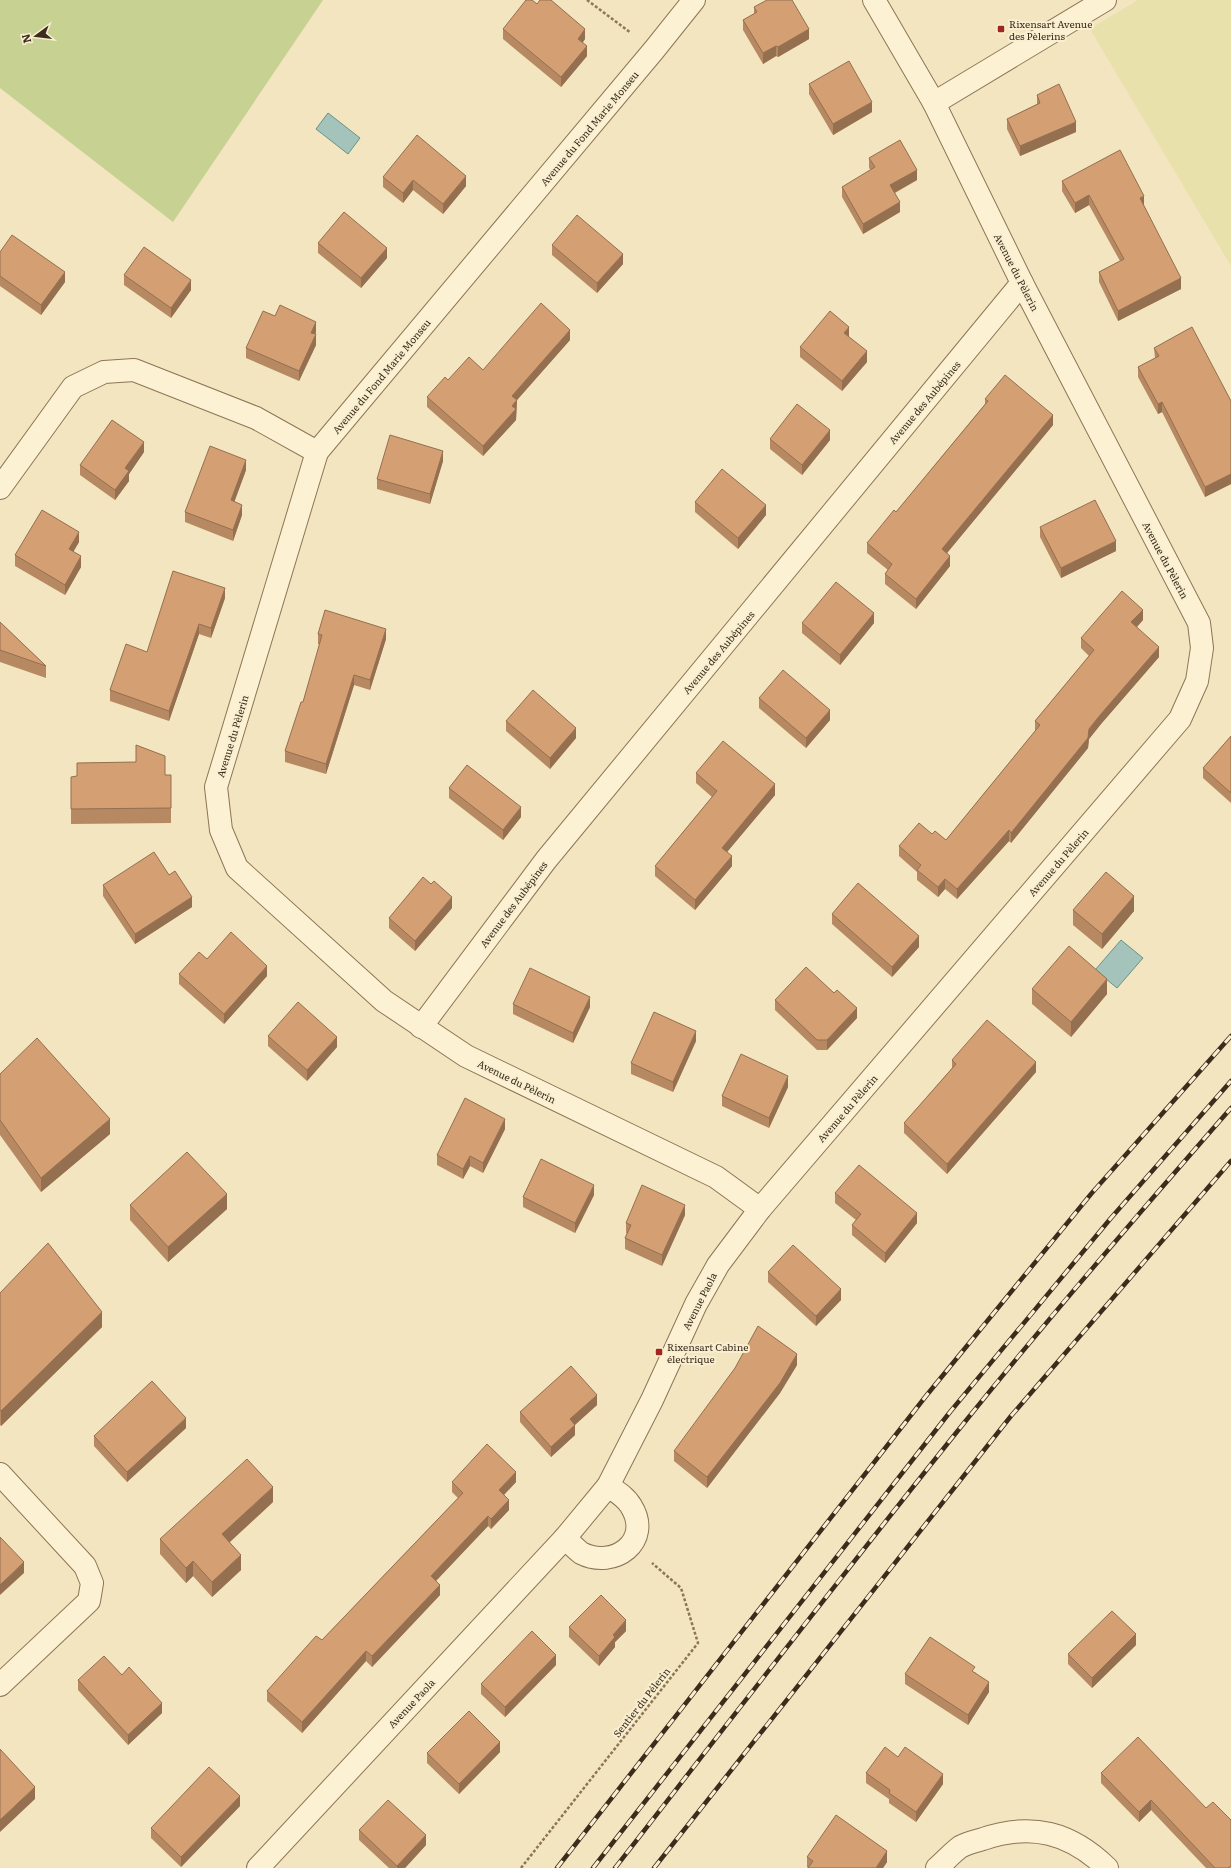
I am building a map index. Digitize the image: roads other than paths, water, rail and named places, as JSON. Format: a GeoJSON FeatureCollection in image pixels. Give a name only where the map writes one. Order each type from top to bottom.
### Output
{"type":"FeatureCollection","features":[{"type":"Feature","properties":{"kind":"street","name":"Avenue du Fond Marie Monseu"},"geometry":{"type":"LineString","coordinates":[[317,452],[654,50],[694,0]]}},
{"type":"Feature","properties":{"kind":"street"},"geometry":{"type":"LineString","coordinates":[[874,0],[934,103],[1105,0]]}},
{"type":"Feature","properties":{"kind":"street","name":"Avenue du Pèlerin"},"geometry":{"type":"LineString","coordinates":[[317,452],[216,787],[221,830],[237,868],[384,1001],[421,1027],[466,1056],[716,1177],[760,1209],[1180,719],[1197,681],[1202,648],[1199,623],[1022,283],[934,103]]}},
{"type":"Feature","properties":{"kind":"street","name":"Avenue des Aubépines"},"geometry":{"type":"LineString","coordinates":[[421,1027],[546,860],[1022,283]]}},
{"type":"Feature","properties":{"kind":"street"},"geometry":{"type":"LineString","coordinates":[[0,488],[73,387],[104,372],[134,370],[256,418],[317,452]]}},
{"type":"Feature","properties":{"kind":"street","name":"Avenue Paola"},"geometry":{"type":"LineString","coordinates":[[258,1868],[565,1538],[608,1486],[652,1400],[696,1304],[718,1265],[760,1209]]}},
{"type":"Feature","properties":{"kind":"street"},"geometry":{"type":"LineString","coordinates":[[0,1474],[85,1566],[92,1583],[89,1601],[0,1685]]}},
{"type":"Feature","properties":{"kind":"street"},"geometry":{"type":"LineString","coordinates":[[565,1538],[581,1552],[607,1558],[622,1554],[631,1546],[637,1524],[632,1508],[625,1498],[608,1486]]}},
{"type":"Feature","properties":{"kind":"street"},"geometry":{"type":"LineString","coordinates":[[938,1868],[961,1847],[994,1835],[1029,1830],[1063,1836],[1092,1853],[1107,1868]]}},
{"type":"Feature","properties":{"kind":"water"},"geometry":{"type":"Polygon","coordinates":[[[328,113],[360,138],[348,154],[316,129],[328,113]]]}},
{"type":"Feature","properties":{"kind":"water"},"geometry":{"type":"Polygon","coordinates":[[[1121,940],[1143,958],[1117,988],[1095,970],[1121,940]]]}},
{"type":"Feature","properties":{"kind":"railway"},"geometry":{"type":"LineString","coordinates":[[557,1868],[926,1396],[1091,1194],[1231,1036]]}},
{"type":"Feature","properties":{"kind":"railway"},"geometry":{"type":"LineString","coordinates":[[593,1868],[950,1412],[1111,1218],[1231,1081]]}},
{"type":"Feature","properties":{"kind":"railway"},"geometry":{"type":"LineString","coordinates":[[615,1868],[832,1589],[964,1423],[1029,1343],[1231,1108]]}},
{"type":"Feature","properties":{"kind":"railway"},"geometry":{"type":"LineString","coordinates":[[654,1868],[1011,1416],[1231,1161]]}},
{"type":"Feature","properties":{"kind":"place","name":"Rixensart Avenue des Pèlerins"},"geometry":{"type":"Point","coordinates":[1001,29]}},
{"type":"Feature","properties":{"kind":"place","name":"Rixensart Cabine électrique"},"geometry":{"type":"Point","coordinates":[659,1352]}}]}
